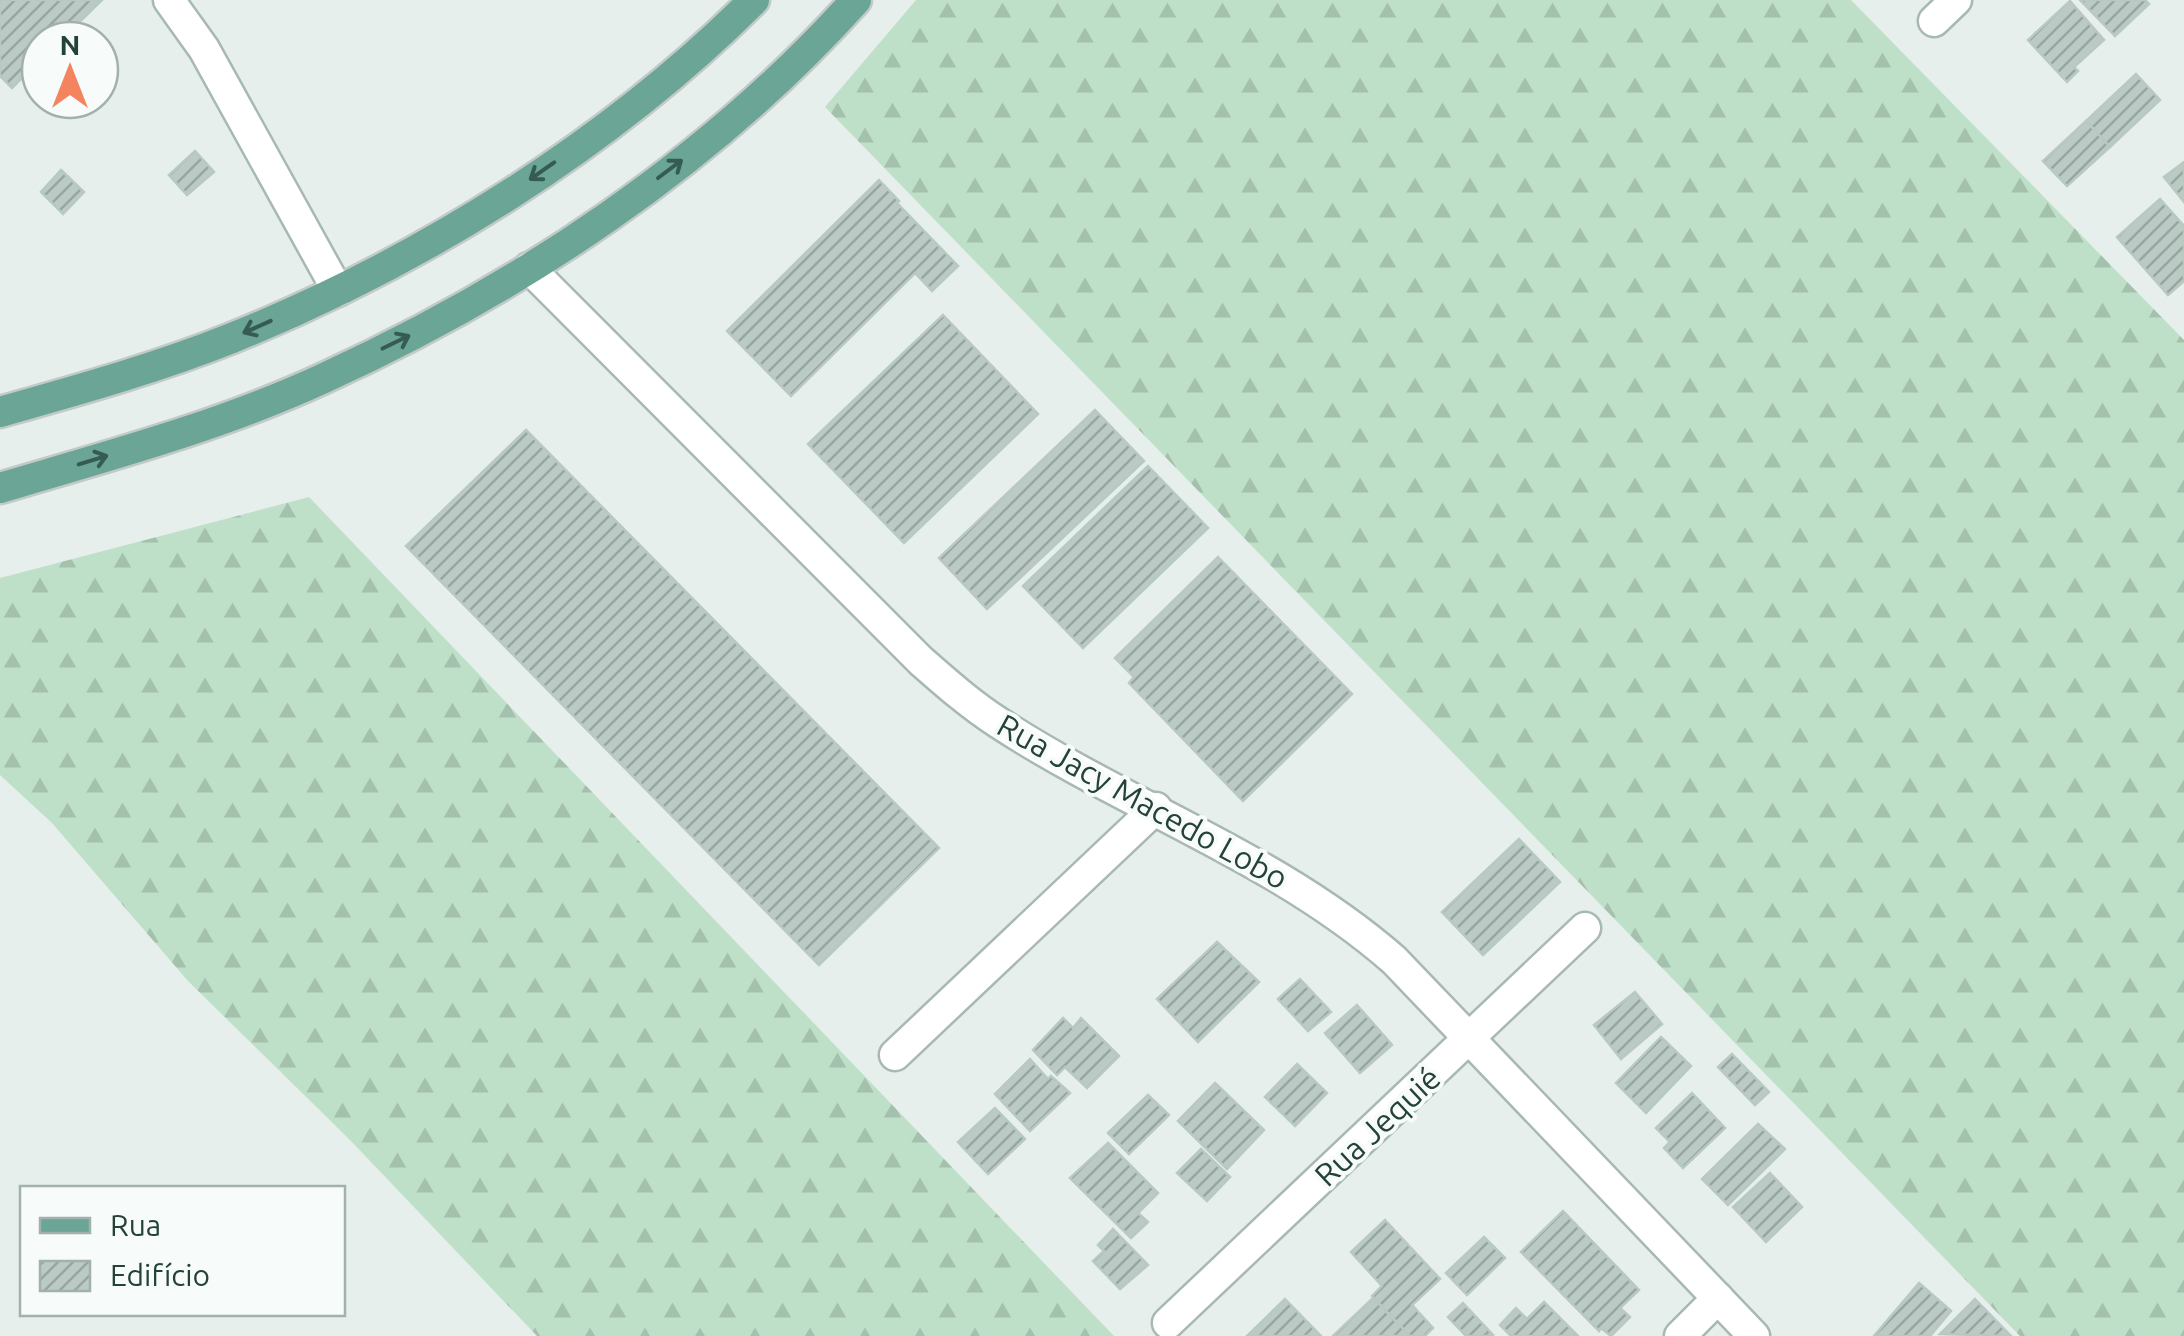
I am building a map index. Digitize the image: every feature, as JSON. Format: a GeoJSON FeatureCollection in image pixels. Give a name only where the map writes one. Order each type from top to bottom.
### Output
{"type":"FeatureCollection","features":[{"type":"Feature","properties":{"kind":"main road"},"geometry":{"type":"LineString","coordinates":[[0,412],[100,384],[230,338],[338,292],[441,236],[535,176],[624,112],[754,0]]}},
{"type":"Feature","properties":{"kind":"main road"},"geometry":{"type":"LineString","coordinates":[[0,488],[222,418],[320,380],[427,327],[529,268],[660,176],[747,107],[856,0]]}},
{"type":"Feature","properties":{"kind":"street"},"geometry":{"type":"LineString","coordinates":[[169,0],[204,49],[338,292]]}},
{"type":"Feature","properties":{"kind":"street","name":"Rua Jacy Macedo Lobo"},"geometry":{"type":"LineString","coordinates":[[529,268],[921,661],[1011,731],[1291,884],[1361,930],[1754,1336]]}},
{"type":"Feature","properties":{"kind":"street"},"geometry":{"type":"LineString","coordinates":[[895,1056],[1156,808]]}},
{"type":"Feature","properties":{"kind":"street","name":"Rua Jequié"},"geometry":{"type":"LineString","coordinates":[[1168,1323],[1586,928]]}},
{"type":"Feature","properties":{"kind":"street"},"geometry":{"type":"LineString","coordinates":[[1680,1336],[1718,1298]]}},
{"type":"Feature","properties":{"kind":"green space"},"geometry":{"type":"Polygon","coordinates":[[[916,0],[1851,0],[2184,340],[2184,1336],[2020,1336],[825,107],[916,0]]]}},
{"type":"Feature","properties":{"kind":"green space"},"geometry":{"type":"Polygon","coordinates":[[[309,497],[1114,1336],[537,1336],[349,1139],[188,981],[52,823],[0,775],[0,578],[309,497]]]}},
{"type":"Feature","properties":{"kind":"building"},"geometry":{"type":"Polygon","coordinates":[[[0,0],[102,0],[82,20],[20,20],[20,80],[12,88],[0,76],[0,0]]]}},
{"type":"Feature","properties":{"kind":"building"},"geometry":{"type":"Polygon","coordinates":[[[2080,0],[2145,0],[2149,4],[2115,36],[2080,0]]]}},
{"type":"Feature","properties":{"kind":"building"},"geometry":{"type":"Polygon","coordinates":[[[2070,1],[2104,40],[2074,67],[2078,71],[2067,82],[2028,40],[2070,1]]]}},
{"type":"Feature","properties":{"kind":"building"},"geometry":{"type":"Polygon","coordinates":[[[2136,74],[2160,100],[2110,147],[2086,121],[2136,74]]]}},
{"type":"Feature","properties":{"kind":"building"},"geometry":{"type":"Polygon","coordinates":[[[2086,121],[2110,147],[2067,186],[2043,161],[2086,121]]]}},
{"type":"Feature","properties":{"kind":"building"},"geometry":{"type":"Polygon","coordinates":[[[195,151],[214,172],[187,195],[169,175],[195,151]]]}},
{"type":"Feature","properties":{"kind":"building"},"geometry":{"type":"Polygon","coordinates":[[[2184,162],[2184,202],[2164,177],[2184,162]]]}},
{"type":"Feature","properties":{"kind":"building"},"geometry":{"type":"Polygon","coordinates":[[[61,170],[84,192],[63,214],[41,192],[61,170]]]}},
{"type":"Feature","properties":{"kind":"building"},"geometry":{"type":"Polygon","coordinates":[[[879,180],[958,266],[932,291],[915,273],[791,396],[727,331],[879,180]]]}},
{"type":"Feature","properties":{"kind":"building"},"geometry":{"type":"Polygon","coordinates":[[[2160,199],[2184,226],[2184,281],[2168,295],[2117,237],[2160,199]]]}},
{"type":"Feature","properties":{"kind":"building"},"geometry":{"type":"Polygon","coordinates":[[[943,315],[1038,414],[904,543],[808,444],[943,315]]]}},
{"type":"Feature","properties":{"kind":"building"},"geometry":{"type":"Polygon","coordinates":[[[1095,410],[1144,461],[987,609],[939,558],[1095,410]]]}},
{"type":"Feature","properties":{"kind":"building"},"geometry":{"type":"Polygon","coordinates":[[[526,430],[939,848],[819,965],[406,546],[526,430]]]}},
{"type":"Feature","properties":{"kind":"building"},"geometry":{"type":"Polygon","coordinates":[[[1148,466],[1208,528],[1083,648],[1023,586],[1148,466]]]}},
{"type":"Feature","properties":{"kind":"building"},"geometry":{"type":"Polygon","coordinates":[[[1218,557],[1352,694],[1243,801],[1129,683],[1134,677],[1115,658],[1218,557]]]}},
{"type":"Feature","properties":{"kind":"building"},"geometry":{"type":"Polygon","coordinates":[[[1519,839],[1560,882],[1483,955],[1442,912],[1519,839]]]}},
{"type":"Feature","properties":{"kind":"building"},"geometry":{"type":"Polygon","coordinates":[[[1217,942],[1259,982],[1198,1042],[1157,999],[1217,942]]]}},
{"type":"Feature","properties":{"kind":"building"},"geometry":{"type":"Polygon","coordinates":[[[1300,979],[1331,1012],[1308,1031],[1278,999],[1300,979]]]}},
{"type":"Feature","properties":{"kind":"building"},"geometry":{"type":"Polygon","coordinates":[[[1635,992],[1662,1024],[1621,1059],[1594,1025],[1635,992]]]}},
{"type":"Feature","properties":{"kind":"building"},"geometry":{"type":"Polygon","coordinates":[[[1357,1005],[1392,1045],[1360,1073],[1325,1033],[1357,1005]]]}},
{"type":"Feature","properties":{"kind":"building"},"geometry":{"type":"Polygon","coordinates":[[[1063,1018],[1073,1028],[1081,1018],[1119,1056],[1087,1088],[1065,1067],[1057,1075],[1033,1050],[1063,1018]]]}},
{"type":"Feature","properties":{"kind":"building"},"geometry":{"type":"Polygon","coordinates":[[[1661,1037],[1691,1066],[1646,1113],[1616,1083],[1661,1037]]]}},
{"type":"Feature","properties":{"kind":"building"},"geometry":{"type":"Polygon","coordinates":[[[1732,1054],[1769,1092],[1755,1105],[1718,1067],[1732,1054]]]}},
{"type":"Feature","properties":{"kind":"building"},"geometry":{"type":"Polygon","coordinates":[[[1030,1059],[1048,1079],[1051,1076],[1070,1093],[1030,1131],[995,1094],[1030,1059]]]}},
{"type":"Feature","properties":{"kind":"building"},"geometry":{"type":"Polygon","coordinates":[[[1297,1064],[1327,1093],[1295,1126],[1265,1097],[1297,1064]]]}},
{"type":"Feature","properties":{"kind":"building"},"geometry":{"type":"Polygon","coordinates":[[[1215,1083],[1264,1130],[1227,1169],[1178,1121],[1215,1083]]]}},
{"type":"Feature","properties":{"kind":"building"},"geometry":{"type":"Polygon","coordinates":[[[1692,1093],[1725,1128],[1683,1168],[1664,1148],[1670,1142],[1656,1128],[1692,1093]]]}},
{"type":"Feature","properties":{"kind":"building"},"geometry":{"type":"Polygon","coordinates":[[[1148,1095],[1169,1115],[1129,1154],[1108,1133],[1148,1095]]]}},
{"type":"Feature","properties":{"kind":"building"},"geometry":{"type":"Polygon","coordinates":[[[995,1108],[1025,1139],[988,1174],[958,1142],[995,1108]]]}},
{"type":"Feature","properties":{"kind":"building"},"geometry":{"type":"Polygon","coordinates":[[[1758,1124],[1785,1149],[1728,1205],[1702,1179],[1758,1124]]]}},
{"type":"Feature","properties":{"kind":"building"},"geometry":{"type":"Polygon","coordinates":[[[1108,1143],[1158,1193],[1138,1213],[1148,1222],[1131,1238],[1070,1178],[1108,1143]]]}},
{"type":"Feature","properties":{"kind":"building"},"geometry":{"type":"Polygon","coordinates":[[[1201,1149],[1230,1177],[1207,1201],[1177,1173],[1201,1149]]]}},
{"type":"Feature","properties":{"kind":"building"},"geometry":{"type":"Polygon","coordinates":[[[1770,1173],[1802,1207],[1766,1242],[1733,1207],[1770,1173]]]}},
{"type":"Feature","properties":{"kind":"building"},"geometry":{"type":"Polygon","coordinates":[[[1563,1211],[1639,1290],[1620,1308],[1630,1317],[1611,1336],[1601,1328],[1599,1331],[1521,1252],[1563,1211]]]}},
{"type":"Feature","properties":{"kind":"building"},"geometry":{"type":"Polygon","coordinates":[[[1385,1220],[1440,1279],[1412,1305],[1433,1328],[1425,1336],[1410,1336],[1372,1296],[1382,1286],[1351,1252],[1385,1220]]]}},
{"type":"Feature","properties":{"kind":"building"},"geometry":{"type":"Polygon","coordinates":[[[1113,1229],[1148,1265],[1120,1289],[1093,1261],[1104,1251],[1098,1245],[1113,1229]]]}},
{"type":"Feature","properties":{"kind":"building"},"geometry":{"type":"Polygon","coordinates":[[[1484,1237],[1505,1258],[1467,1295],[1446,1273],[1484,1237]]]}},
{"type":"Feature","properties":{"kind":"building"},"geometry":{"type":"Polygon","coordinates":[[[1919,1283],[1951,1311],[1930,1336],[1874,1336],[1919,1283]]]}},
{"type":"Feature","properties":{"kind":"building"},"geometry":{"type":"Polygon","coordinates":[[[1373,1298],[1410,1336],[1333,1336],[1373,1298]]]}},
{"type":"Feature","properties":{"kind":"building"},"geometry":{"type":"Polygon","coordinates":[[[1285,1299],[1321,1336],[1247,1336],[1285,1299]]]}},
{"type":"Feature","properties":{"kind":"building"},"geometry":{"type":"Polygon","coordinates":[[[1975,1299],[2011,1336],[1940,1334],[1975,1299]]]}},
{"type":"Feature","properties":{"kind":"building"},"geometry":{"type":"Polygon","coordinates":[[[1544,1302],[1578,1336],[1511,1336],[1500,1325],[1516,1308],[1527,1319],[1544,1302]]]}},
{"type":"Feature","properties":{"kind":"building"},"geometry":{"type":"Polygon","coordinates":[[[1463,1303],[1492,1336],[1466,1336],[1448,1317],[1463,1303]]]}}]}
